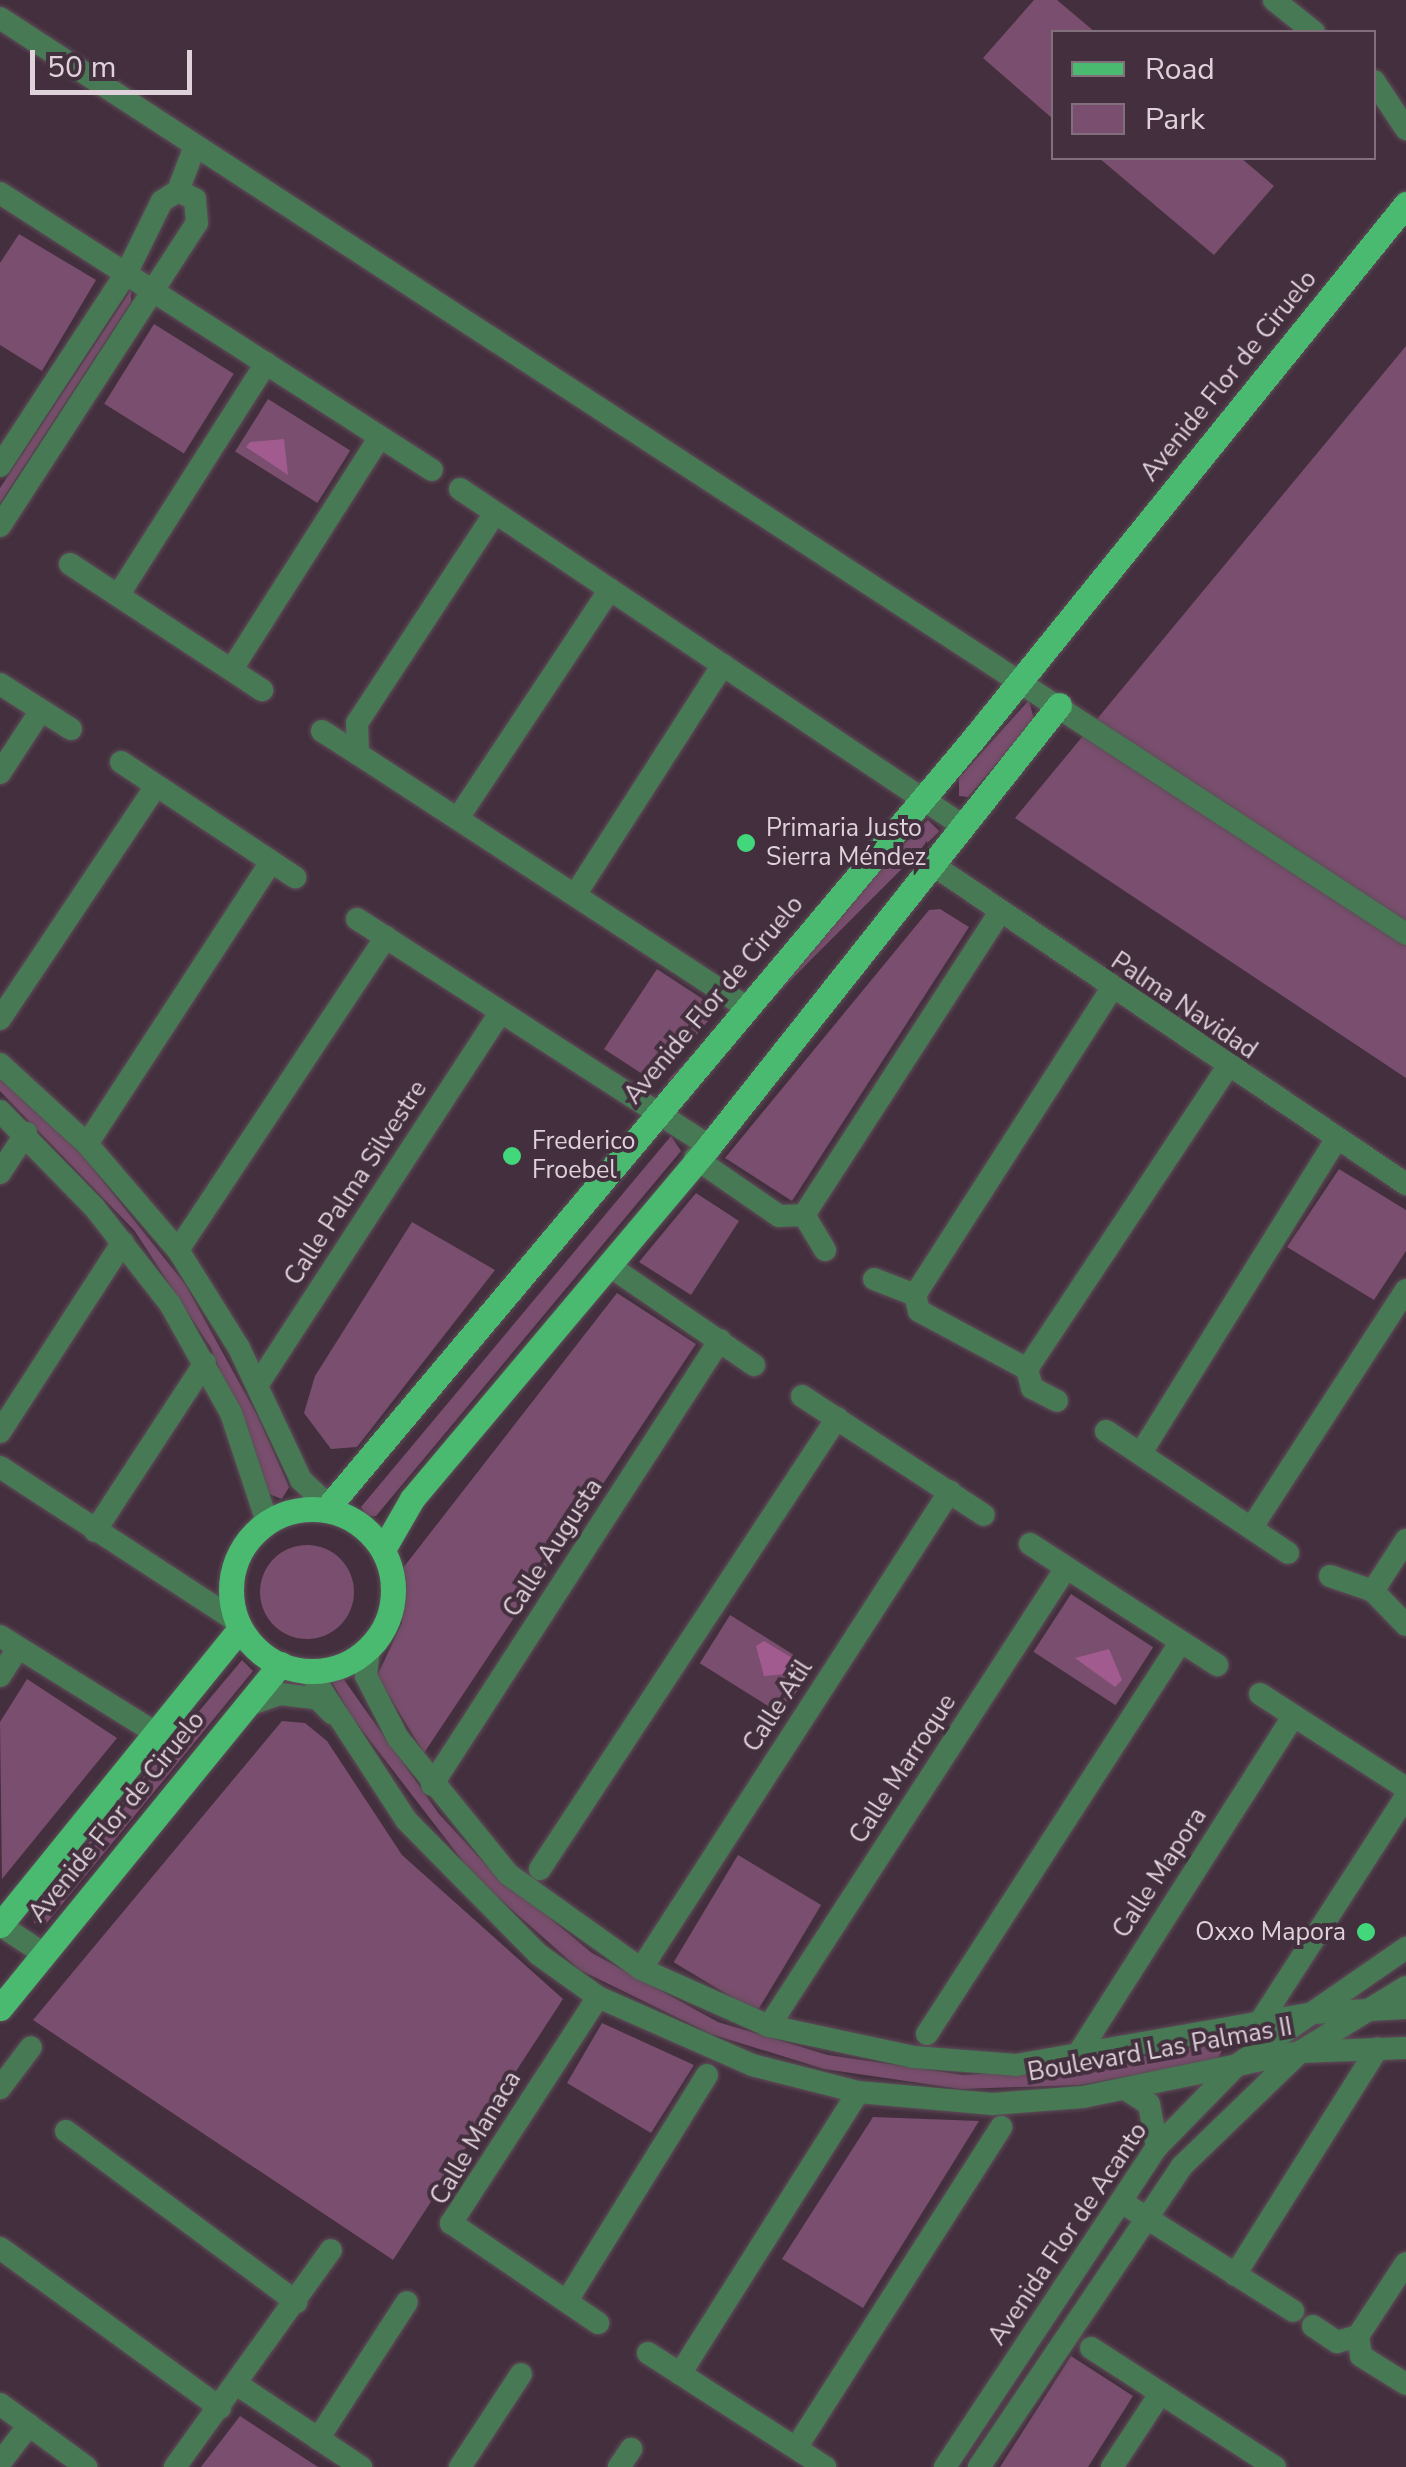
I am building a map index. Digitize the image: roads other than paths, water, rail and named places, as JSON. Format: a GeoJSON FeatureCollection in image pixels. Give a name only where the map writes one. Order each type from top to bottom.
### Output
{"type":"FeatureCollection","features":[{"type":"Feature","properties":{"kind":"main road","name":"Avenide Flor de Ciruelo"},"geometry":{"type":"LineString","coordinates":[[328,1506],[660,1115],[1406,204]]}},
{"type":"Feature","properties":{"kind":"main road"},"geometry":{"type":"LineString","coordinates":[[384,1546],[328,1506],[294,1505],[267,1522],[243,1558],[236,1627],[281,1664],[311,1674],[368,1650],[389,1602],[384,1546],[412,1499],[936,866],[1059,705]]}},
{"type":"Feature","properties":{"kind":"main road","name":"Avenide Flor de Ciruelo"},"geometry":{"type":"LineString","coordinates":[[0,1925],[159,1735],[236,1627]]}},
{"type":"Feature","properties":{"kind":"main road","name":"Avenide Flor de Ciruelo"},"geometry":{"type":"LineString","coordinates":[[0,2008],[281,1664]]}},
{"type":"Feature","properties":{"kind":"street"},"geometry":{"type":"LineString","coordinates":[[1274,0],[1312,30]]}},
{"type":"Feature","properties":{"kind":"street"},"geometry":{"type":"LineString","coordinates":[[0,18],[1406,934]]}},
{"type":"Feature","properties":{"kind":"street"},"geometry":{"type":"LineString","coordinates":[[1388,89],[1406,129]]}},
{"type":"Feature","properties":{"kind":"street"},"geometry":{"type":"LineString","coordinates":[[0,466],[118,266],[162,201],[178,191],[194,146]]}},
{"type":"Feature","properties":{"kind":"street"},"geometry":{"type":"LineString","coordinates":[[0,526],[162,295],[197,223],[195,199],[178,191]]}},
{"type":"Feature","properties":{"kind":"street"},"geometry":{"type":"LineString","coordinates":[[4,205],[118,266],[432,470]]}},
{"type":"Feature","properties":{"kind":"street"},"geometry":{"type":"LineString","coordinates":[[119,594],[266,363]]}},
{"type":"Feature","properties":{"kind":"street"},"geometry":{"type":"LineString","coordinates":[[232,669],[380,437]]}},
{"type":"Feature","properties":{"kind":"street"},"geometry":{"type":"LineString","coordinates":[[460,490],[923,794],[963,826]]}},
{"type":"Feature","properties":{"kind":"street"},"geometry":{"type":"LineString","coordinates":[[358,754],[357,723],[495,513]]}},
{"type":"Feature","properties":{"kind":"street"},"geometry":{"type":"LineString","coordinates":[[70,564],[262,690]]}},
{"type":"Feature","properties":{"kind":"street"},"geometry":{"type":"LineString","coordinates":[[460,815],[610,589]]}},
{"type":"Feature","properties":{"kind":"street"},"geometry":{"type":"LineString","coordinates":[[577,892],[723,666]]}},
{"type":"Feature","properties":{"kind":"street"},"geometry":{"type":"LineString","coordinates":[[0,684],[71,728]]}},
{"type":"Feature","properties":{"kind":"street"},"geometry":{"type":"LineString","coordinates":[[0,773],[41,710]]}},
{"type":"Feature","properties":{"kind":"street"},"geometry":{"type":"LineString","coordinates":[[322,732],[460,815],[747,1008]]}},
{"type":"Feature","properties":{"kind":"street"},"geometry":{"type":"LineString","coordinates":[[120,762],[295,878]]}},
{"type":"Feature","properties":{"kind":"street"},"geometry":{"type":"LineString","coordinates":[[0,1020],[156,786]]}},
{"type":"Feature","properties":{"kind":"street"},"geometry":{"type":"LineString","coordinates":[[87,1144],[270,862]]}},
{"type":"Feature","properties":{"kind":"street","name":"Palma Navidad"},"geometry":{"type":"LineString","coordinates":[[936,866],[998,915],[1226,1069],[1406,1184]]}},
{"type":"Feature","properties":{"kind":"street"},"geometry":{"type":"LineString","coordinates":[[804,1214],[998,915]]}},
{"type":"Feature","properties":{"kind":"street"},"geometry":{"type":"LineString","coordinates":[[357,918],[660,1115],[779,1216],[804,1214]]}},
{"type":"Feature","properties":{"kind":"street"},"geometry":{"type":"LineString","coordinates":[[178,1250],[386,936]]}},
{"type":"Feature","properties":{"kind":"street"},"geometry":{"type":"LineString","coordinates":[[1057,1401],[1032,1388],[1026,1369],[919,1311],[914,1294],[1112,990]]}},
{"type":"Feature","properties":{"kind":"street","name":"Calle Palma Silvestre"},"geometry":{"type":"LineString","coordinates":[[258,1384],[500,1013]]}},
{"type":"Feature","properties":{"kind":"street"},"geometry":{"type":"LineString","coordinates":[[0,1064],[87,1144],[178,1250],[258,1384],[301,1480],[328,1506]]}},
{"type":"Feature","properties":{"kind":"street"},"geometry":{"type":"LineString","coordinates":[[1026,1369],[1226,1069]]}},
{"type":"Feature","properties":{"kind":"street"},"geometry":{"type":"LineString","coordinates":[[0,1111],[26,1133],[123,1242],[205,1364],[267,1522]]}},
{"type":"Feature","properties":{"kind":"street"},"geometry":{"type":"LineString","coordinates":[[0,1172],[26,1133]]}},
{"type":"Feature","properties":{"kind":"street"},"geometry":{"type":"LineString","coordinates":[[1140,1453],[1336,1140]]}},
{"type":"Feature","properties":{"kind":"street"},"geometry":{"type":"LineString","coordinates":[[804,1214],[825,1250]]}},
{"type":"Feature","properties":{"kind":"street"},"geometry":{"type":"LineString","coordinates":[[0,1432],[123,1242]]}},
{"type":"Feature","properties":{"kind":"street"},"geometry":{"type":"LineString","coordinates":[[608,1266],[754,1364]]}},
{"type":"Feature","properties":{"kind":"street"},"geometry":{"type":"LineString","coordinates":[[874,1280],[914,1294]]}},
{"type":"Feature","properties":{"kind":"street"},"geometry":{"type":"LineString","coordinates":[[1254,1524],[1406,1290]]}},
{"type":"Feature","properties":{"kind":"street","name":"Calle Augusta"},"geometry":{"type":"LineString","coordinates":[[432,1785],[720,1340]]}},
{"type":"Feature","properties":{"kind":"street"},"geometry":{"type":"LineString","coordinates":[[95,1531],[205,1364]]}},
{"type":"Feature","properties":{"kind":"street"},"geometry":{"type":"LineString","coordinates":[[802,1396],[984,1515]]}},
{"type":"Feature","properties":{"kind":"street"},"geometry":{"type":"LineString","coordinates":[[540,1869],[837,1418]]}},
{"type":"Feature","properties":{"kind":"street"},"geometry":{"type":"LineString","coordinates":[[1106,1431],[1254,1524],[1288,1554]]}},
{"type":"Feature","properties":{"kind":"street"},"geometry":{"type":"LineString","coordinates":[[0,1467],[236,1627]]}},
{"type":"Feature","properties":{"kind":"street","name":"Calle Atil"},"geometry":{"type":"LineString","coordinates":[[646,1960],[950,1491]]}},
{"type":"Feature","properties":{"kind":"street"},"geometry":{"type":"LineString","coordinates":[[1373,1591],[1406,1540]]}},
{"type":"Feature","properties":{"kind":"street"},"geometry":{"type":"LineString","coordinates":[[1030,1544],[1217,1665]]}},
{"type":"Feature","properties":{"kind":"street","name":"Calle Marroque"},"geometry":{"type":"LineString","coordinates":[[769,2026],[1066,1568]]}},
{"type":"Feature","properties":{"kind":"street"},"geometry":{"type":"LineString","coordinates":[[1330,1576],[1373,1591],[1406,1625]]}},
{"type":"Feature","properties":{"kind":"street"},"geometry":{"type":"LineString","coordinates":[[0,1676],[9,1642],[159,1735]]}},
{"type":"Feature","properties":{"kind":"street"},"geometry":{"type":"LineString","coordinates":[[927,2034],[1180,1642]]}},
{"type":"Feature","properties":{"kind":"street","name":"Boulevard Las Palmas II"},"geometry":{"type":"LineString","coordinates":[[368,1650],[366,1676],[432,1785],[508,1874],[646,1960],[769,2026],[941,2061],[1075,2058],[1313,2013],[1406,2008]]}},
{"type":"Feature","properties":{"kind":"street","name":"Boulevard Las Palmas II"},"geometry":{"type":"LineString","coordinates":[[311,1674],[338,1718],[449,1869],[591,2007],[711,2050],[858,2092],[992,2104],[1125,2089],[1300,2052],[1406,2048]]}},
{"type":"Feature","properties":{"kind":"street"},"geometry":{"type":"LineString","coordinates":[[248,1704],[280,1694],[318,1699],[338,1718]]}},
{"type":"Feature","properties":{"kind":"street"},"geometry":{"type":"LineString","coordinates":[[1260,1694],[1406,1788]]}},
{"type":"Feature","properties":{"kind":"street","name":"Calle Mapora"},"geometry":{"type":"LineString","coordinates":[[1075,2058],[1292,1718]]}},
{"type":"Feature","properties":{"kind":"street"},"geometry":{"type":"LineString","coordinates":[[1260,2022],[1406,1796]]}},
{"type":"Feature","properties":{"kind":"street"},"geometry":{"type":"LineString","coordinates":[[0,1925],[44,1954]]}},
{"type":"Feature","properties":{"kind":"street","name":"Avenida Flor de Acanto"},"geometry":{"type":"LineString","coordinates":[[945,2467],[1157,2146],[1236,2066],[1406,1948]]}},
{"type":"Feature","properties":{"kind":"street","name":"Avenida Flor de Acanto"},"geometry":{"type":"LineString","coordinates":[[979,2467],[1142,2216],[1230,2114],[1300,2052],[1406,1988]]}},
{"type":"Feature","properties":{"kind":"street","name":"Calle Manaca"},"geometry":{"type":"LineString","coordinates":[[591,2007],[451,2223],[570,2296],[598,2323]]}},
{"type":"Feature","properties":{"kind":"street"},"geometry":{"type":"LineString","coordinates":[[0,2088],[31,2047]]}},
{"type":"Feature","properties":{"kind":"street"},"geometry":{"type":"LineString","coordinates":[[1235,2274],[1378,2048]]}},
{"type":"Feature","properties":{"kind":"street"},"geometry":{"type":"LineString","coordinates":[[570,2296],[706,2075]]}},
{"type":"Feature","properties":{"kind":"street"},"geometry":{"type":"LineString","coordinates":[[1125,2089],[1149,2104],[1157,2146]]}},
{"type":"Feature","properties":{"kind":"street"},"geometry":{"type":"LineString","coordinates":[[680,2374],[858,2092]]}},
{"type":"Feature","properties":{"kind":"street"},"geometry":{"type":"LineString","coordinates":[[796,2448],[1001,2127]]}},
{"type":"Feature","properties":{"kind":"street"},"geometry":{"type":"LineString","coordinates":[[66,2131],[296,2302]]}},
{"type":"Feature","properties":{"kind":"street"},"geometry":{"type":"LineString","coordinates":[[1119,2199],[1292,2311]]}},
{"type":"Feature","properties":{"kind":"street"},"geometry":{"type":"LineString","coordinates":[[0,2248],[220,2408]]}},
{"type":"Feature","properties":{"kind":"street"},"geometry":{"type":"LineString","coordinates":[[176,2467],[331,2250]]}},
{"type":"Feature","properties":{"kind":"street"},"geometry":{"type":"LineString","coordinates":[[1313,2326],[1337,2342],[1358,2336],[1406,2263]]}},
{"type":"Feature","properties":{"kind":"street"},"geometry":{"type":"LineString","coordinates":[[318,2439],[407,2302]]}},
{"type":"Feature","properties":{"kind":"street"},"geometry":{"type":"LineString","coordinates":[[1358,2336],[1361,2356],[1406,2384]]}},
{"type":"Feature","properties":{"kind":"street"},"geometry":{"type":"LineString","coordinates":[[1091,2348],[1276,2467]]}},
{"type":"Feature","properties":{"kind":"street"},"geometry":{"type":"LineString","coordinates":[[648,2353],[825,2467]]}},
{"type":"Feature","properties":{"kind":"street"},"geometry":{"type":"LineString","coordinates":[[460,2467],[521,2374]]}},
{"type":"Feature","properties":{"kind":"street"},"geometry":{"type":"LineString","coordinates":[[238,2385],[361,2467]]}},
{"type":"Feature","properties":{"kind":"street"},"geometry":{"type":"LineString","coordinates":[[1112,2467],[1160,2394]]}},
{"type":"Feature","properties":{"kind":"street"},"geometry":{"type":"LineString","coordinates":[[0,2404],[86,2467]]}},
{"type":"Feature","properties":{"kind":"street"},"geometry":{"type":"LineString","coordinates":[[0,2462],[28,2424]]}},
{"type":"Feature","properties":{"kind":"place","name":"Primaria Justo Sierra Méndez"},"geometry":{"type":"Point","coordinates":[746,843]}},
{"type":"Feature","properties":{"kind":"place","name":"Frederico Froebel"},"geometry":{"type":"Point","coordinates":[512,1156]}},
{"type":"Feature","properties":{"kind":"place","name":"Oxxo Mapora"},"geometry":{"type":"Point","coordinates":[1366,1932]}}]}
